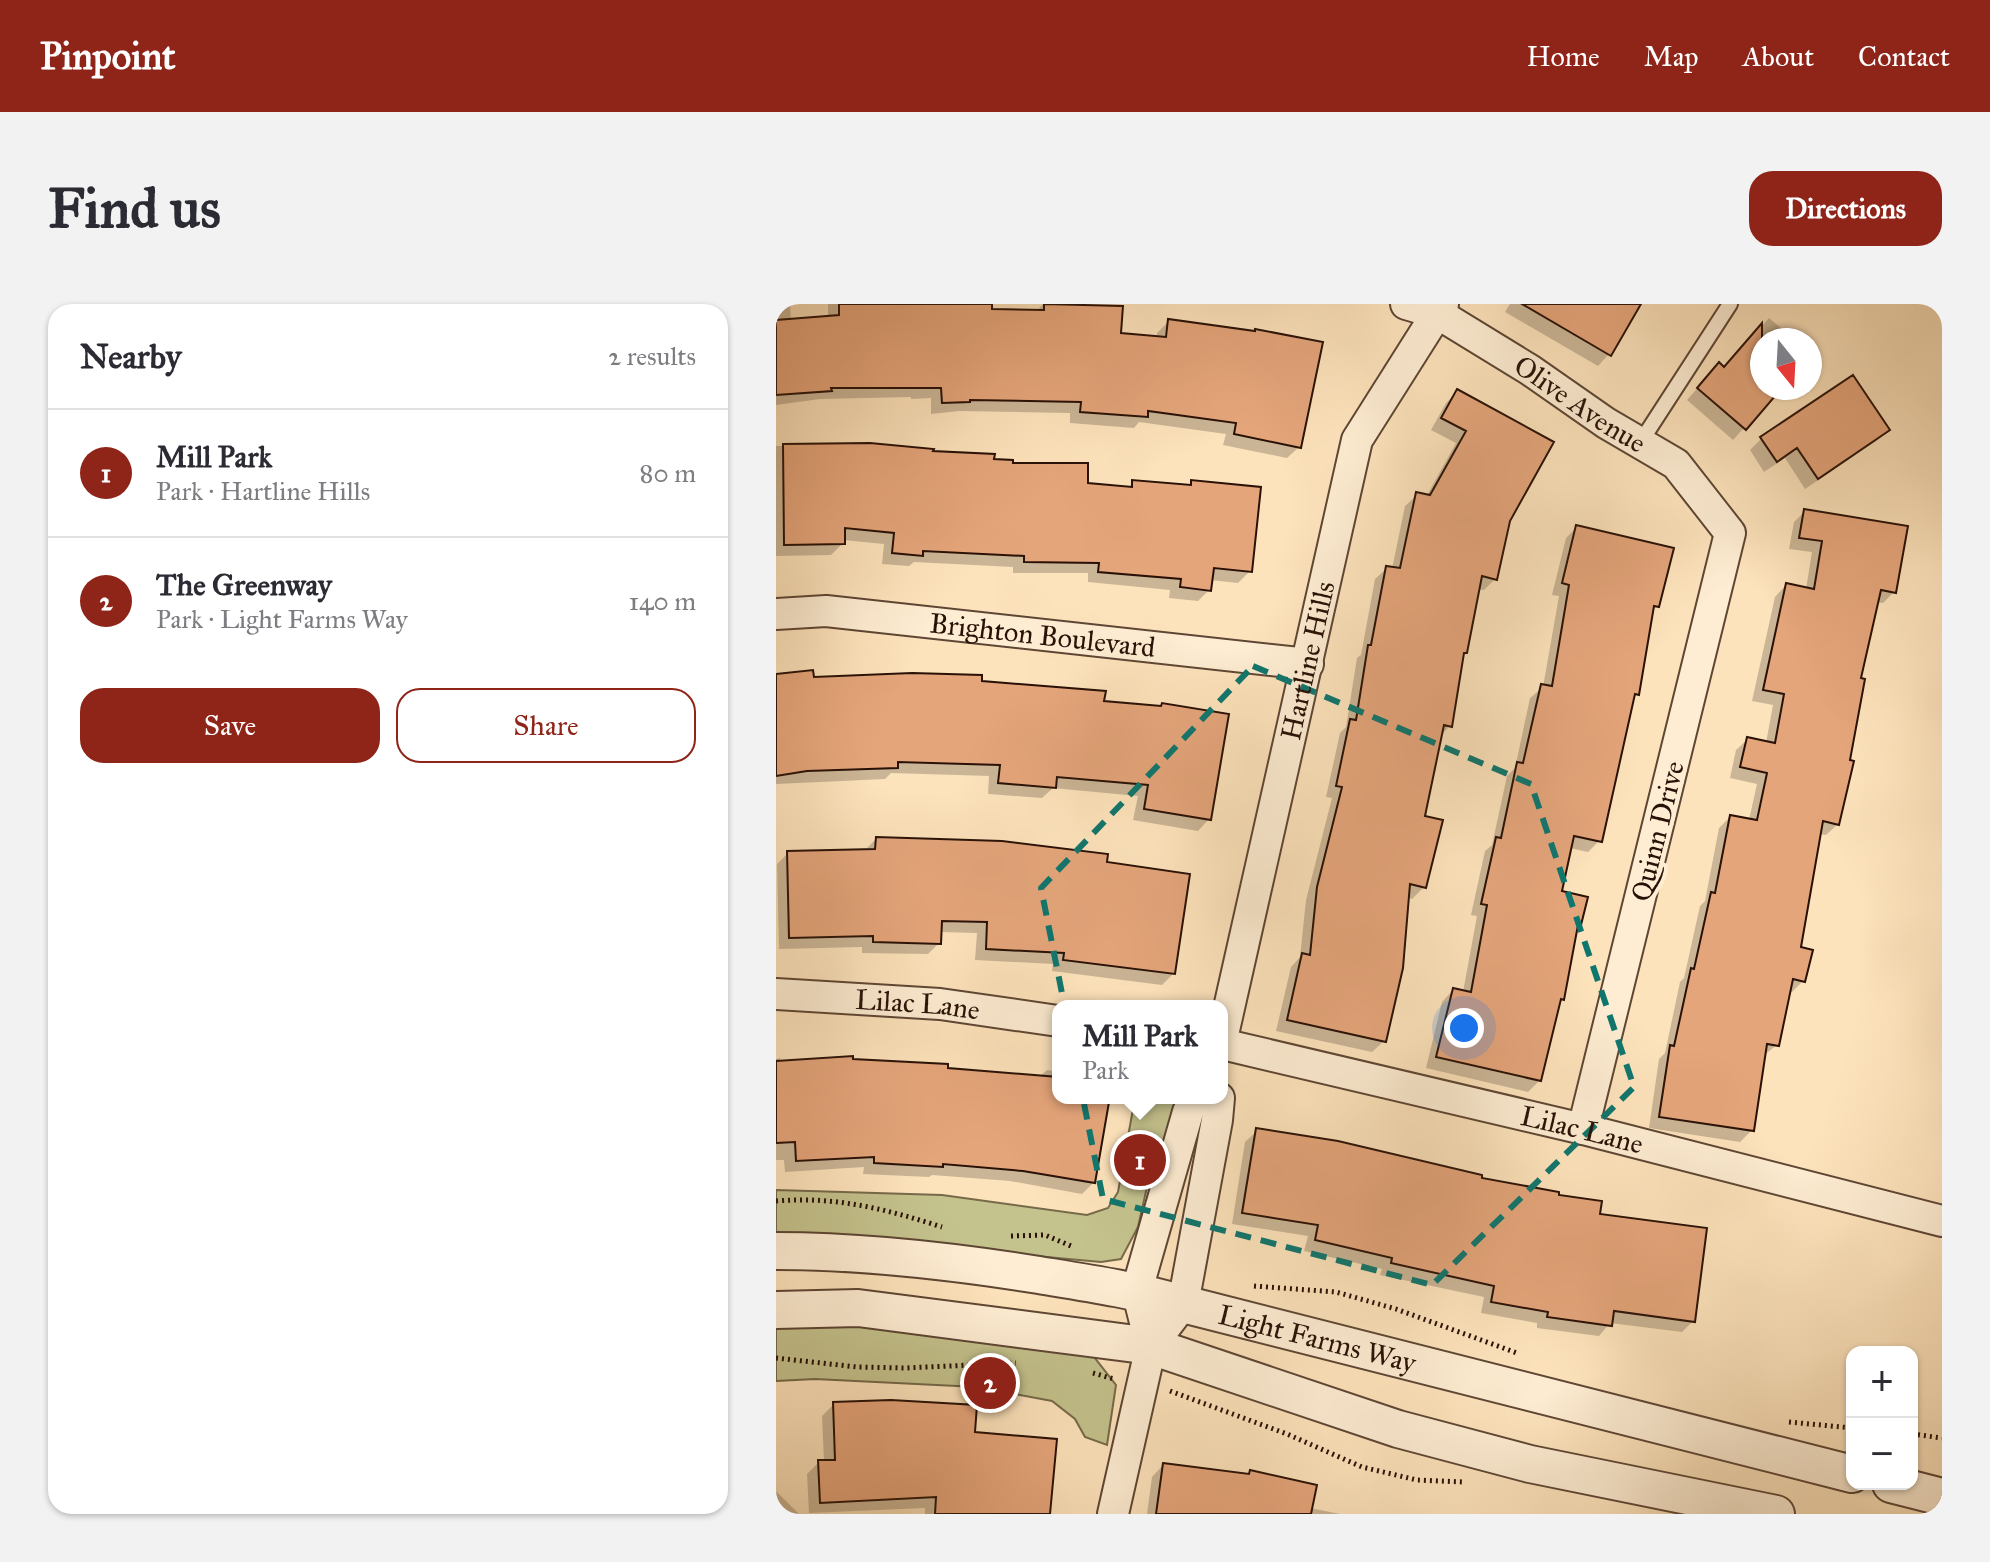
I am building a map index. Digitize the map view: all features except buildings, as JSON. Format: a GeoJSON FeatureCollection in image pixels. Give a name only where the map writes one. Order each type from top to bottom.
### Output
{"type":"FeatureCollection","features":[{"type":"Feature","properties":{"kind":"street","name":"Olive Avenue"},"geometry":{"type":"LineString","coordinates":[[1406,304],[1440,308],[1606,423],[1676,464],[1730,533]]}},
{"type":"Feature","properties":{"kind":"street","name":"Hartline Hills"},"geometry":{"type":"LineString","coordinates":[[1228,1015],[1357,440],[1440,308]]}},
{"type":"Feature","properties":{"kind":"street","name":"Quinn Drive"},"geometry":{"type":"LineString","coordinates":[[1583,1129],[1730,533]]}},
{"type":"Feature","properties":{"kind":"street","name":"Brighton Boulevard"},"geometry":{"type":"LineString","coordinates":[[776,614],[826,611],[1308,664]]}},
{"type":"Feature","properties":{"kind":"street","name":"Lilac Lane"},"geometry":{"type":"LineString","coordinates":[[776,994],[940,1004],[1052,1020]]}},
{"type":"Feature","properties":{"kind":"street","name":"Lilac Lane"},"geometry":{"type":"LineString","coordinates":[[1228,1042],[1942,1221]]}},
{"type":"Feature","properties":{"kind":"street"},"geometry":{"type":"LineString","coordinates":[[1151,1346],[1137,1290],[1192,1104]]}},
{"type":"Feature","properties":{"kind":"street"},"geometry":{"type":"LineString","coordinates":[[1113,1514],[1151,1346],[1183,1304],[1218,1104]]}},
{"type":"Feature","properties":{"kind":"street","name":"Light Farms Way"},"geometry":{"type":"LineString","coordinates":[[776,1251],[843,1251],[939,1259],[1137,1290],[1846,1472]]}},
{"type":"Feature","properties":{"kind":"street","name":"Light Farms Way"},"geometry":{"type":"LineString","coordinates":[[776,1310],[858,1308],[1151,1346],[1428,1437],[1530,1464],[1776,1514]]}},
{"type":"Feature","properties":{"kind":"street"},"geometry":{"type":"LineString","coordinates":[[1915,1490],[1942,1497]]}},
{"type":"Feature","properties":{"kind":"lane"},"geometry":{"type":"LineString","coordinates":[[1640,443],[1730,304]]}},
{"type":"Feature","properties":{"kind":"path"},"geometry":{"type":"LineString","coordinates":[[776,1358],[857,1367],[905,1368],[1028,1363]]}},
{"type":"Feature","properties":{"kind":"path"},"geometry":{"type":"LineString","coordinates":[[1081,1371],[1105,1378],[1143,1382],[1207,1403],[1362,1467],[1417,1480],[1476,1483]]}},
{"type":"Feature","properties":{"kind":"path"},"geometry":{"type":"LineString","coordinates":[[1918,1435],[1942,1438]]}},
{"type":"Feature","properties":{"kind":"highlighted area"},"geometry":{"type":"Polygon","coordinates":[[[1253,666],[1531,784],[1634,1087],[1432,1285],[1103,1199],[1041,888],[1253,666]]]}},
{"type":"Feature","properties":{"kind":"shaded area"},"geometry":{"type":"Polygon","coordinates":[[[1134,1104],[1181,1104],[1151,1169],[1138,1227],[1121,1259],[1101,1262],[845,1239],[776,1237],[776,1190],[942,1195],[1087,1215],[1108,1208],[1118,1192],[1134,1104]]]}},
{"type":"Feature","properties":{"kind":"shaded area"},"geometry":{"type":"Polygon","coordinates":[[[776,1324],[834,1324],[954,1333],[1094,1357],[1116,1385],[1107,1445],[1085,1437],[1075,1419],[1052,1401],[977,1387],[815,1379],[776,1381],[776,1324]]]}},
{"type":"Feature","properties":{"kind":"place","name":"Mill Park"},"geometry":{"type":"Point","coordinates":[1140,1160]}},
{"type":"Feature","properties":{"kind":"place","name":"The Greenway"},"geometry":{"type":"Point","coordinates":[990,1383]}}]}
